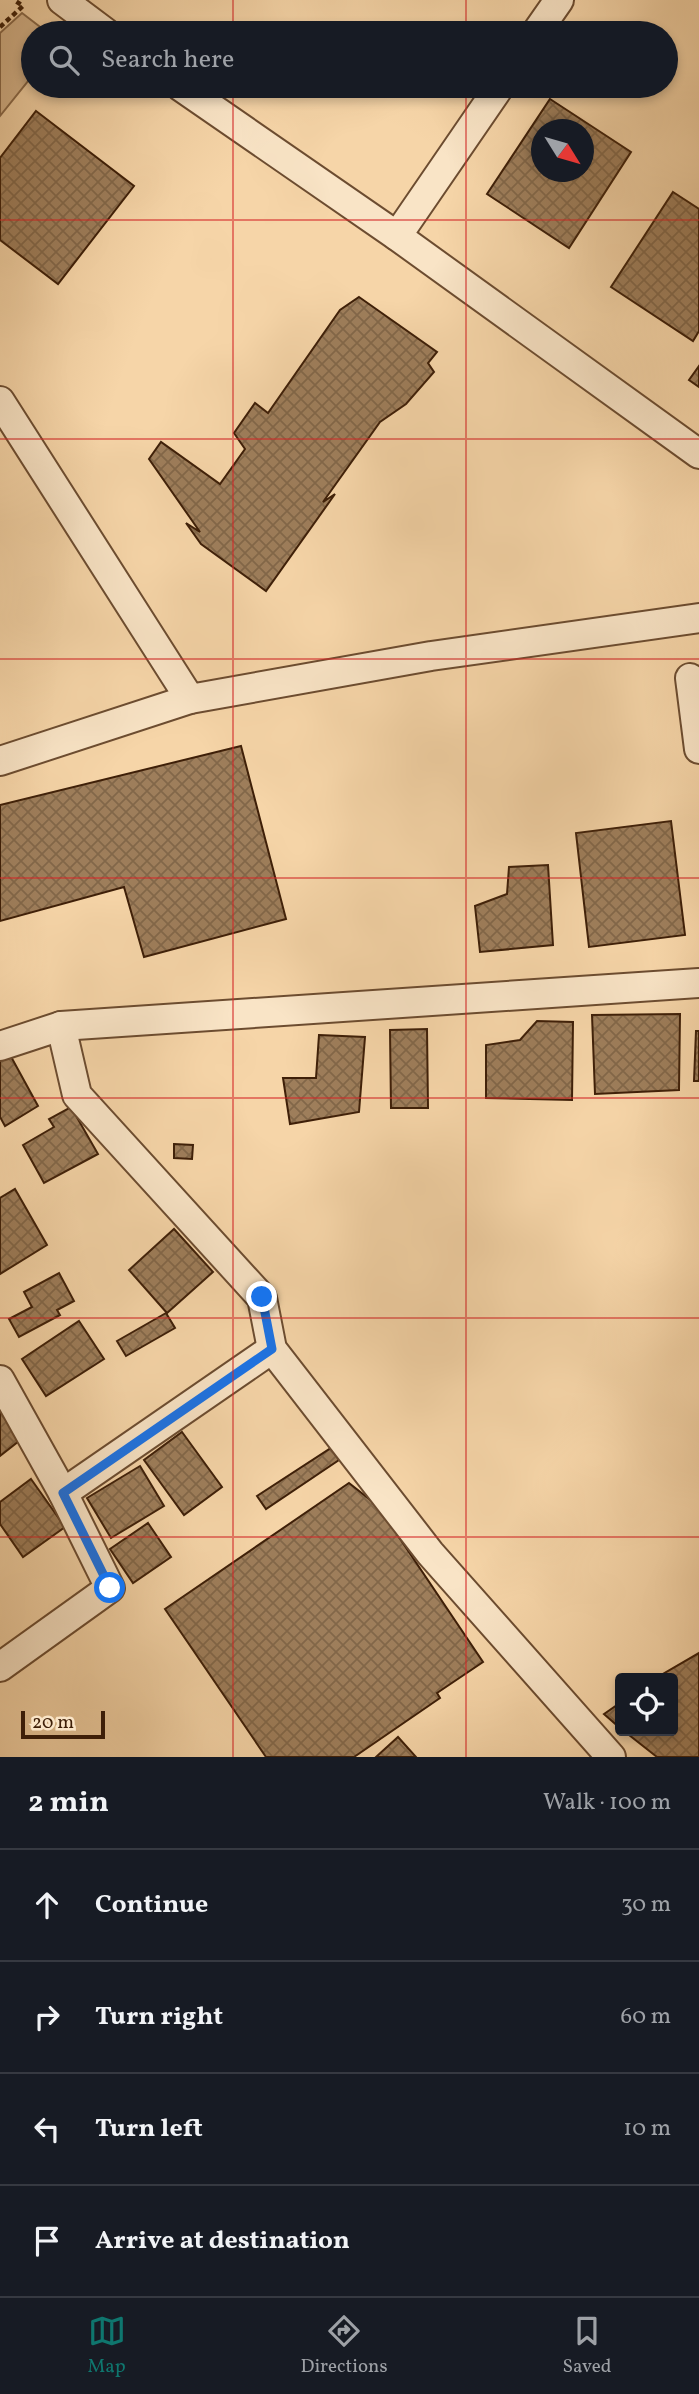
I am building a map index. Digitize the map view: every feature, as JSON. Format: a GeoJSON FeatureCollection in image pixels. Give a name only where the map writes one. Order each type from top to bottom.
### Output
{"type":"FeatureCollection","features":[{"type":"Feature","properties":{"kind":"street"},"geometry":{"type":"LineString","coordinates":[[62,0],[90,21]]}},
{"type":"Feature","properties":{"kind":"street"},"geometry":{"type":"LineString","coordinates":[[544,21],[559,0]]}},
{"type":"Feature","properties":{"kind":"street"},"geometry":{"type":"LineString","coordinates":[[197,98],[397,236],[699,454]]}},
{"type":"Feature","properties":{"kind":"street"},"geometry":{"type":"LineString","coordinates":[[397,236],[492,98]]}},
{"type":"Feature","properties":{"kind":"street"},"geometry":{"type":"LineString","coordinates":[[0,401],[190,699]]}},
{"type":"Feature","properties":{"kind":"street"},"geometry":{"type":"LineString","coordinates":[[0,761],[190,699],[431,656],[699,618]]}},
{"type":"Feature","properties":{"kind":"street"},"geometry":{"type":"LineString","coordinates":[[690,678],[699,749]]}},
{"type":"Feature","properties":{"kind":"street"},"geometry":{"type":"LineString","coordinates":[[0,1046],[61,1026],[699,983]]}},
{"type":"Feature","properties":{"kind":"street"},"geometry":{"type":"LineString","coordinates":[[61,1026],[77,1095],[262,1297],[272,1349],[430,1553],[611,1757]]}},
{"type":"Feature","properties":{"kind":"street"},"geometry":{"type":"LineString","coordinates":[[63,1493],[272,1349]]}},
{"type":"Feature","properties":{"kind":"street"},"geometry":{"type":"LineString","coordinates":[[0,1380],[63,1493],[110,1588],[0,1667]]}},
{"type":"Feature","properties":{"kind":"path"},"geometry":{"type":"LineString","coordinates":[[0,27],[23,6],[14,0]]}},
{"type":"Feature","properties":{"kind":"shaded area"},"geometry":{"type":"Polygon","coordinates":[[[22,13],[32,21],[21,21],[21,90],[0,116],[0,33],[22,13]]]}},
{"type":"Feature","properties":{"kind":"building"},"geometry":{"type":"Polygon","coordinates":[[[550,99],[581,119],[537,119],[550,99]]]}},
{"type":"Feature","properties":{"kind":"building"},"geometry":{"type":"Polygon","coordinates":[[[36,111],[134,186],[58,284],[0,240],[0,158],[36,111]]]}},
{"type":"Feature","properties":{"kind":"building"},"geometry":{"type":"Polygon","coordinates":[[[531,128],[531,182],[594,182],[594,128],[631,152],[569,248],[487,194],[531,128]]]}},
{"type":"Feature","properties":{"kind":"building"},"geometry":{"type":"Polygon","coordinates":[[[673,192],[699,209],[699,331],[693,341],[611,287],[673,192]]]}},
{"type":"Feature","properties":{"kind":"building"},"geometry":{"type":"Polygon","coordinates":[[[359,297],[437,352],[428,363],[434,372],[406,404],[380,422],[323,502],[335,494],[266,591],[201,544],[186,523],[200,532],[149,459],[161,442],[220,484],[245,449],[234,433],[255,403],[268,413],[340,310],[359,297]]]}},
{"type":"Feature","properties":{"kind":"building"},"geometry":{"type":"Polygon","coordinates":[[[699,366],[699,387],[689,380],[699,366]]]}},
{"type":"Feature","properties":{"kind":"building"},"geometry":{"type":"Polygon","coordinates":[[[241,746],[286,919],[144,957],[124,887],[0,921],[0,805],[241,746]]]}},
{"type":"Feature","properties":{"kind":"building"},"geometry":{"type":"Polygon","coordinates":[[[671,821],[685,935],[589,947],[576,833],[671,821]]]}},
{"type":"Feature","properties":{"kind":"building"},"geometry":{"type":"Polygon","coordinates":[[[548,865],[553,945],[480,952],[475,906],[507,894],[509,867],[548,865]]]}},
{"type":"Feature","properties":{"kind":"building"},"geometry":{"type":"Polygon","coordinates":[[[680,1014],[679,1090],[595,1094],[592,1015],[680,1014]]]}},
{"type":"Feature","properties":{"kind":"building"},"geometry":{"type":"Polygon","coordinates":[[[537,1021],[573,1022],[572,1100],[486,1098],[486,1045],[520,1040],[537,1021]]]}},
{"type":"Feature","properties":{"kind":"building"},"geometry":{"type":"Polygon","coordinates":[[[427,1029],[428,1108],[391,1108],[390,1030],[427,1029]]]}},
{"type":"Feature","properties":{"kind":"building"},"geometry":{"type":"Polygon","coordinates":[[[696,1031],[699,1031],[699,1081],[694,1081],[696,1031]]]}},
{"type":"Feature","properties":{"kind":"building"},"geometry":{"type":"Polygon","coordinates":[[[319,1035],[365,1037],[359,1112],[290,1124],[283,1078],[316,1078],[319,1035]]]}},
{"type":"Feature","properties":{"kind":"building"},"geometry":{"type":"Polygon","coordinates":[[[9,1053],[38,1106],[5,1126],[0,1117],[0,1058],[9,1053]]]}},
{"type":"Feature","properties":{"kind":"building"},"geometry":{"type":"Polygon","coordinates":[[[71,1107],[98,1154],[44,1183],[23,1145],[54,1127],[49,1119],[71,1107]]]}},
{"type":"Feature","properties":{"kind":"building"},"geometry":{"type":"Polygon","coordinates":[[[174,1144],[193,1145],[192,1159],[174,1158],[174,1144]]]}},
{"type":"Feature","properties":{"kind":"building"},"geometry":{"type":"Polygon","coordinates":[[[15,1189],[47,1245],[0,1274],[0,1198],[15,1189]]]}},
{"type":"Feature","properties":{"kind":"building"},"geometry":{"type":"Polygon","coordinates":[[[174,1229],[213,1272],[167,1313],[129,1270],[174,1229]]]}},
{"type":"Feature","properties":{"kind":"building"},"geometry":{"type":"Polygon","coordinates":[[[59,1273],[74,1301],[57,1310],[60,1315],[19,1337],[9,1319],[32,1307],[24,1292],[59,1273]]]}},
{"type":"Feature","properties":{"kind":"building"},"geometry":{"type":"Polygon","coordinates":[[[166,1313],[175,1328],[126,1356],[117,1341],[166,1313]]]}},
{"type":"Feature","properties":{"kind":"building"},"geometry":{"type":"Polygon","coordinates":[[[79,1321],[104,1359],[46,1396],[22,1359],[79,1321]]]}},
{"type":"Feature","properties":{"kind":"building"},"geometry":{"type":"Polygon","coordinates":[[[0,1408],[24,1437],[0,1456],[0,1408]]]}},
{"type":"Feature","properties":{"kind":"building"},"geometry":{"type":"Polygon","coordinates":[[[182,1432],[222,1487],[184,1515],[144,1460],[182,1432]]]}},
{"type":"Feature","properties":{"kind":"building"},"geometry":{"type":"Polygon","coordinates":[[[331,1448],[339,1460],[266,1509],[257,1496],[331,1448]]]}},
{"type":"Feature","properties":{"kind":"building"},"geometry":{"type":"Polygon","coordinates":[[[140,1466],[164,1506],[111,1538],[87,1498],[140,1466]]]}},
{"type":"Feature","properties":{"kind":"building"},"geometry":{"type":"Polygon","coordinates":[[[31,1479],[65,1527],[23,1557],[0,1524],[0,1502],[31,1479]]]}},
{"type":"Feature","properties":{"kind":"building"},"geometry":{"type":"Polygon","coordinates":[[[349,1483],[378,1506],[483,1662],[437,1693],[440,1698],[354,1757],[266,1757],[165,1609],[349,1483]]]}},
{"type":"Feature","properties":{"kind":"building"},"geometry":{"type":"Polygon","coordinates":[[[148,1523],[171,1557],[133,1583],[110,1549],[148,1523]]]}},
{"type":"Feature","properties":{"kind":"building"},"geometry":{"type":"Polygon","coordinates":[[[699,1653],[699,1757],[657,1757],[630,1736],[678,1736],[678,1673],[665,1673],[699,1653]]]}},
{"type":"Feature","properties":{"kind":"building"},"geometry":{"type":"Polygon","coordinates":[[[615,1706],[615,1724],[604,1714],[615,1706]]]}},
{"type":"Feature","properties":{"kind":"building"},"geometry":{"type":"Polygon","coordinates":[[[398,1737],[416,1757],[376,1757],[398,1737]]]}},
{"type":"Feature","properties":{"kind":"route"},"geometry":{"type":"LineString","coordinates":[[110,1588],[63,1493],[272,1349],[262,1297]]}}]}
